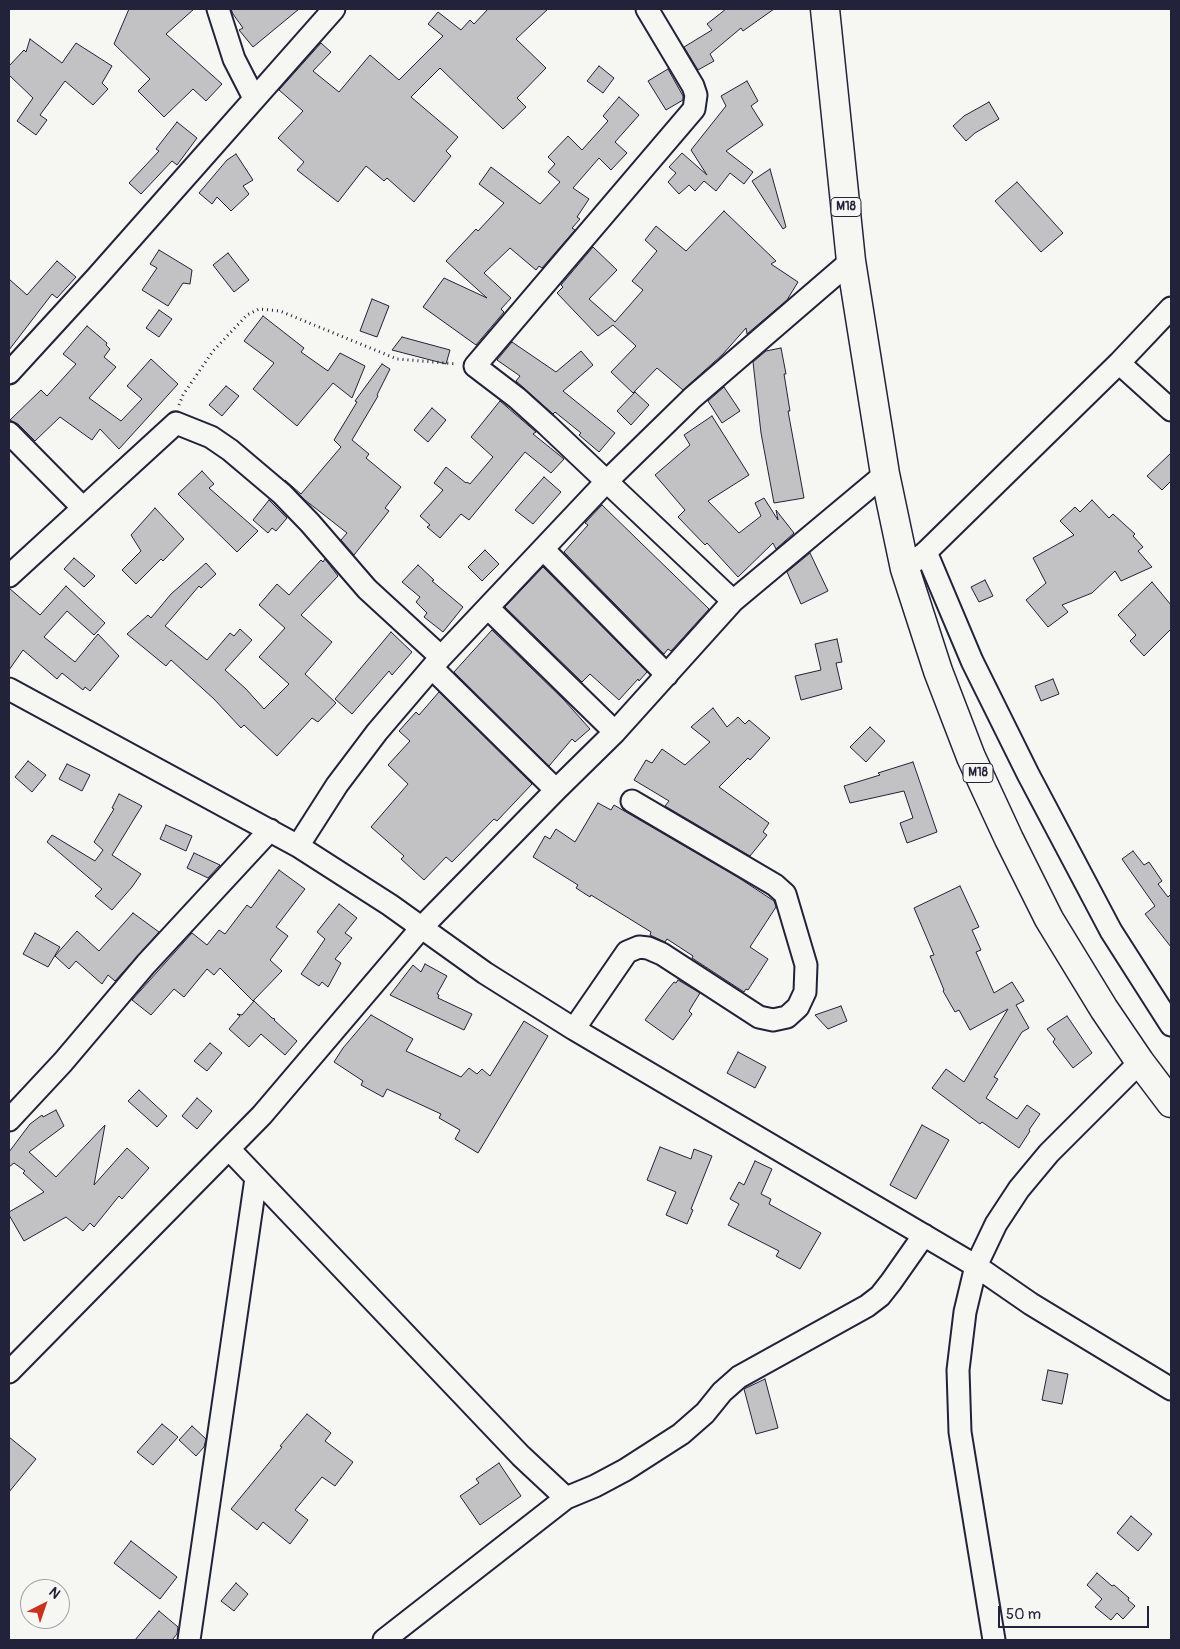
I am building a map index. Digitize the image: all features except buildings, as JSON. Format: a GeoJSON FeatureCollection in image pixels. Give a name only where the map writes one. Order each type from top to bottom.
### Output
{"type":"FeatureCollection","features":[{"type":"Feature","properties":{"kind":"main road","name":"M18"},"geometry":{"type":"LineString","coordinates":[[825,9],[851,261],[884,474],[905,569],[938,670],[967,749],[1009,839],[1049,919],[1104,1010],[1171,1103]]}},
{"type":"Feature","properties":{"kind":"street"},"geometry":{"type":"LineString","coordinates":[[218,9],[234,59],[254,98]]}},
{"type":"Feature","properties":{"kind":"street"},"geometry":{"type":"LineString","coordinates":[[9,374],[334,9]]}},
{"type":"Feature","properties":{"kind":"street"},"geometry":{"type":"LineString","coordinates":[[647,9],[693,86],[696,95],[694,109],[475,366],[517,398],[733,602]]}},
{"type":"Feature","properties":{"kind":"street"},"geometry":{"type":"LineString","coordinates":[[298,846],[337,785],[365,747],[436,663],[606,482],[699,392],[851,261]]}},
{"type":"Feature","properties":{"kind":"street"},"geometry":{"type":"LineString","coordinates":[[905,569],[926,552],[1118,363],[1171,308]]}},
{"type":"Feature","properties":{"kind":"street"},"geometry":{"type":"LineString","coordinates":[[1118,363],[1171,410]]}},
{"type":"Feature","properties":{"kind":"street"},"geometry":{"type":"LineString","coordinates":[[9,576],[176,422],[211,437],[230,450],[282,494],[310,523],[367,589],[556,790]]}},
{"type":"Feature","properties":{"kind":"street"},"geometry":{"type":"LineString","coordinates":[[9,434],[82,507]]}},
{"type":"Feature","properties":{"kind":"street"},"geometry":{"type":"LineString","coordinates":[[9,1372],[262,1115],[422,927],[615,732],[733,602],[884,474]]}},
{"type":"Feature","properties":{"kind":"street"},"geometry":{"type":"LineString","coordinates":[[544,550],[667,675]]}},
{"type":"Feature","properties":{"kind":"street"},"geometry":{"type":"LineString","coordinates":[[926,552],[972,661],[1028,774],[1111,931],[1171,1024]]}},
{"type":"Feature","properties":{"kind":"street"},"geometry":{"type":"LineString","coordinates":[[488,608],[615,732]]}},
{"type":"Feature","properties":{"kind":"street"},"geometry":{"type":"LineString","coordinates":[[9,689],[298,846],[390,905],[485,973],[574,1030],[976,1266],[1031,1304],[1171,1389]]}},
{"type":"Feature","properties":{"kind":"street"},"geometry":{"type":"LineString","coordinates":[[574,1030],[627,952],[639,947],[648,948],[662,954],[759,1016],[773,1020],[787,1017],[798,1007],[805,992],[806,964],[785,894],[775,885],[632,801]]}},
{"type":"Feature","properties":{"kind":"street"},"geometry":{"type":"LineString","coordinates":[[9,1120],[64,1062],[146,964],[270,830]]}},
{"type":"Feature","properties":{"kind":"street"},"geometry":{"type":"LineString","coordinates":[[994,1640],[960,1432],[958,1370],[965,1312],[976,1266],[996,1224],[1019,1189],[1049,1153],[1140,1062]]}},
{"type":"Feature","properties":{"kind":"street"},"geometry":{"type":"LineString","coordinates":[[229,1149],[521,1456],[566,1498]]}},
{"type":"Feature","properties":{"kind":"street"},"geometry":{"type":"LineString","coordinates":[[189,1640],[256,1178]]}},
{"type":"Feature","properties":{"kind":"street"},"geometry":{"type":"LineString","coordinates":[[384,1640],[566,1498],[595,1486],[625,1470],[681,1434],[705,1413],[722,1392],[739,1377],[867,1306],[880,1296],[924,1235]]}},
{"type":"Feature","properties":{"kind":"path"},"geometry":{"type":"LineString","coordinates":[[176,422],[178,408],[183,395],[213,351],[247,315],[259,310],[280,311],[396,358],[475,366]]}}]}
